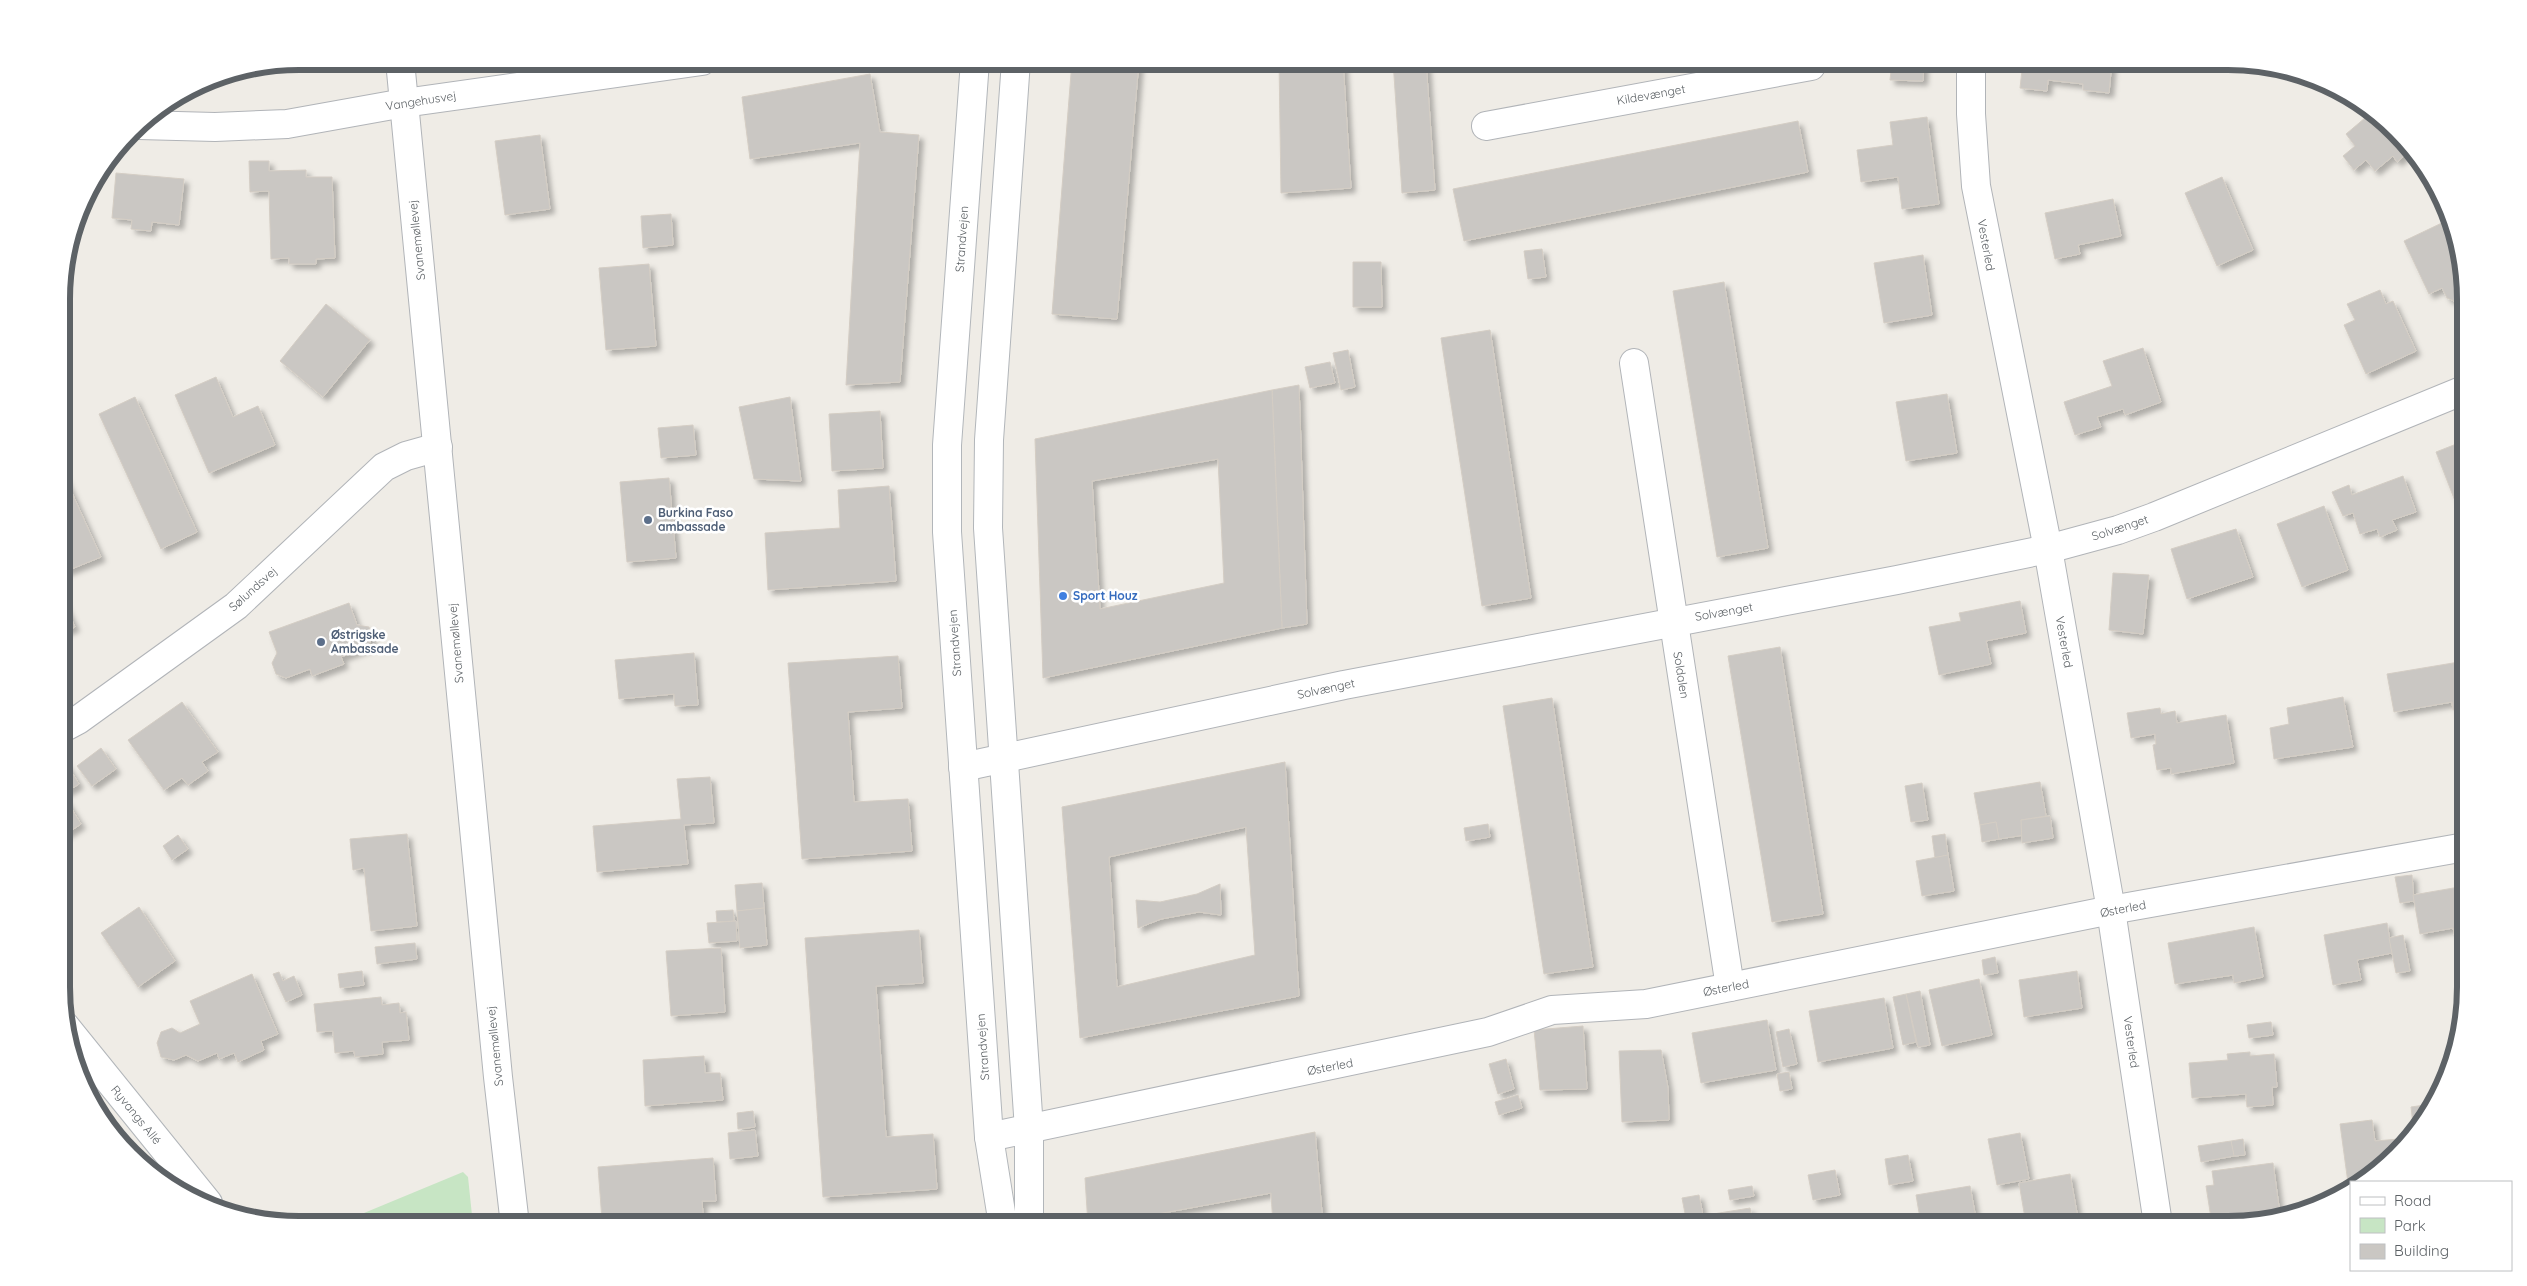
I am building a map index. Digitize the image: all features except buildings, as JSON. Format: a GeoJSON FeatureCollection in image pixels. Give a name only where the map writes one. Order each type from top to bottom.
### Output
{"type":"FeatureCollection","features":[{"type":"Feature","properties":{"kind":"street","name":"Svanemøllevej"},"geometry":{"type":"LineString","coordinates":[[401,70],[498,1077],[514,1216]]}},
{"type":"Feature","properties":{"kind":"street","name":"Vangehusvej"},"geometry":{"type":"LineString","coordinates":[[150,125],[215,127],[286,124],[404,103],[638,70]]}},
{"type":"Feature","properties":{"kind":"street","name":"Strandvejen"},"geometry":{"type":"LineString","coordinates":[[973,70],[947,445],[947,532],[989,1137],[1002,1216]]}},
{"type":"Feature","properties":{"kind":"street"},"geometry":{"type":"LineString","coordinates":[[1015,70],[989,457],[988,528],[1002,760],[1029,1129],[1029,1216]]}},
{"type":"Feature","properties":{"kind":"street","name":"Kildevænget"},"geometry":{"type":"LineString","coordinates":[[1486,126],[1789,70]]}},
{"type":"Feature","properties":{"kind":"street","name":"Vesterled"},"geometry":{"type":"LineString","coordinates":[[1971,70],[1970,114],[1976,186],[2048,549],[2111,910],[2157,1216]]}},
{"type":"Feature","properties":{"kind":"street","name":"Soldalen"},"geometry":{"type":"LineString","coordinates":[[1634,363],[1672,621],[1730,987]]}},
{"type":"Feature","properties":{"kind":"street","name":"Solvænget"},"geometry":{"type":"LineString","coordinates":[[963,767],[1344,684],[1394,677],[1672,621],[1897,580],[2048,549],[2118,530],[2154,517],[2457,393]]}},
{"type":"Feature","properties":{"kind":"street","name":"Sølundsvej"},"geometry":{"type":"LineString","coordinates":[[70,724],[236,606],[384,467],[406,456],[438,447]]}},
{"type":"Feature","properties":{"kind":"street","name":"Østerled"},"geometry":{"type":"LineString","coordinates":[[989,1137],[1488,1032],[1552,1010],[1646,1004],[2111,910],[2457,848]]}},
{"type":"Feature","properties":{"kind":"street","name":"Ryvangs Allé"},"geometry":{"type":"LineString","coordinates":[[76,1038],[199,1192]]}},
{"type":"Feature","properties":{"kind":"green space"},"geometry":{"type":"Polygon","coordinates":[[[463,1172],[468,1177],[472,1216],[357,1216],[463,1172]]]}},
{"type":"Feature","properties":{"kind":"place","name":"Burkina Faso ambassade"},"geometry":{"type":"Point","coordinates":[648,520]}},
{"type":"Feature","properties":{"kind":"place","name":"Sport Houz"},"geometry":{"type":"Point","coordinates":[1063,596]}},
{"type":"Feature","properties":{"kind":"place","name":"Østrigske Ambassade"},"geometry":{"type":"Point","coordinates":[321,642]}}]}
